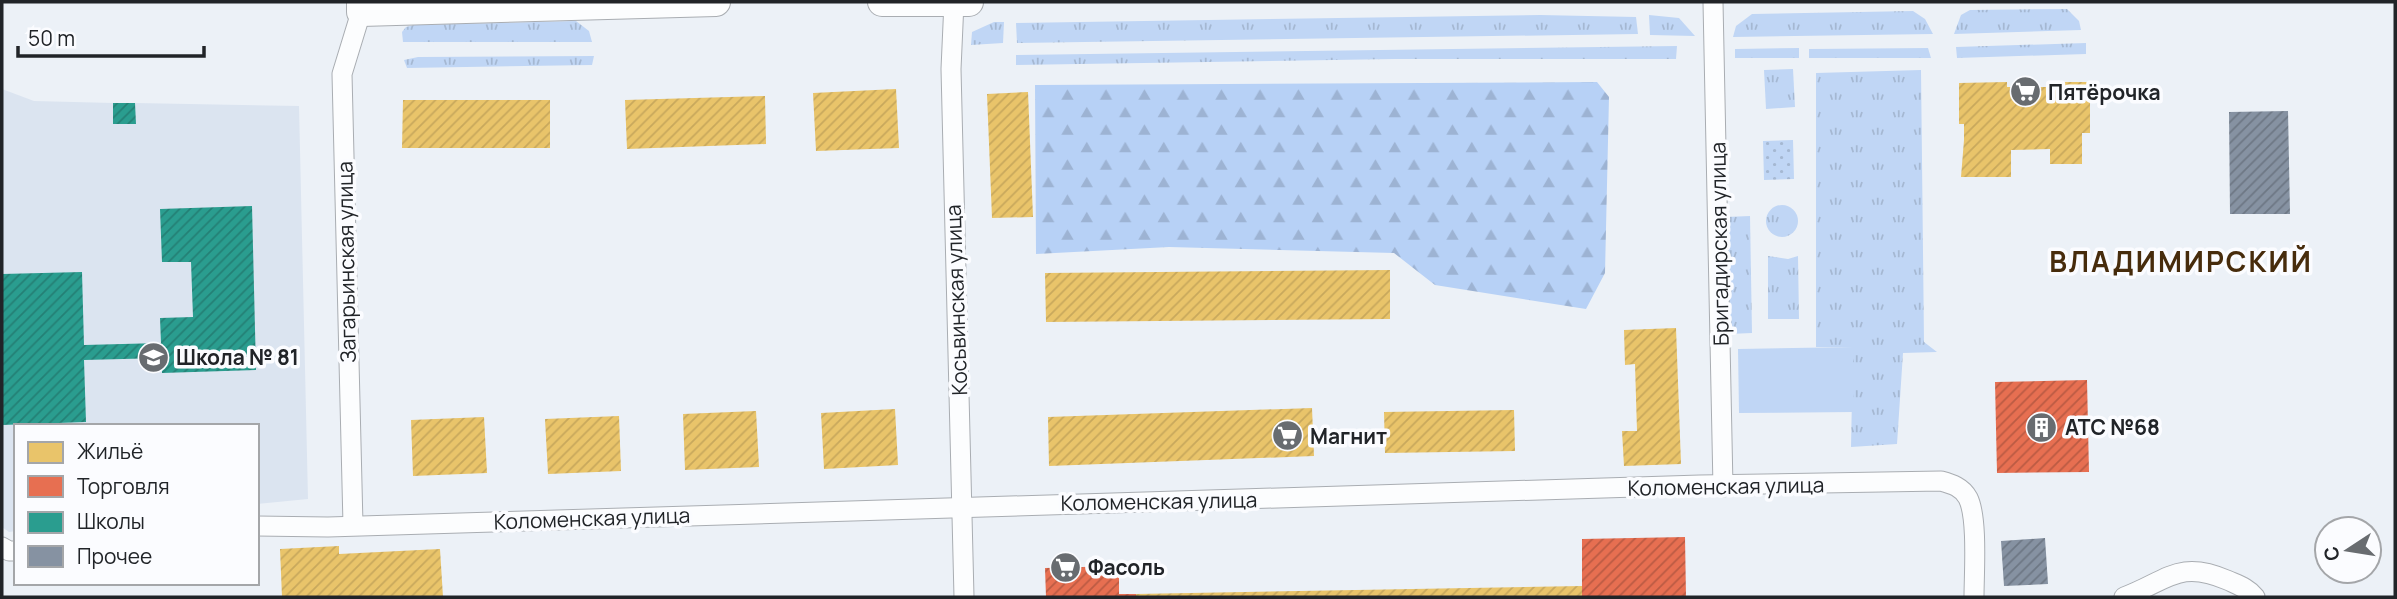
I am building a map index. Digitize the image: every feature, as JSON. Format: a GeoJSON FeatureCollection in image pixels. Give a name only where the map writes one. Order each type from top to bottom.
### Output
{"type":"FeatureCollection","features":[{"type":"Feature","properties":{"kind":"main road"},"geometry":{"type":"LineString","coordinates":[[361,7],[716,2]]}},
{"type":"Feature","properties":{"kind":"main road"},"geometry":{"type":"LineString","coordinates":[[882,2],[969,2]]}},
{"type":"Feature","properties":{"kind":"street","name":"Косьвинская улица"},"geometry":{"type":"LineString","coordinates":[[954,2],[951,69],[964,597]]}},
{"type":"Feature","properties":{"kind":"street","name":"Бригадирская улица"},"geometry":{"type":"LineString","coordinates":[[1713,2],[1723,487]]}},
{"type":"Feature","properties":{"kind":"street","name":"Загарьинская улица"},"geometry":{"type":"LineString","coordinates":[[353,525],[342,74],[361,7]]}},
{"type":"Feature","properties":{"kind":"street","name":"Коломенская улица"},"geometry":{"type":"LineString","coordinates":[[259,526],[1941,481],[1958,487],[1968,499],[1972,516],[1974,591]]}},
{"type":"Feature","properties":{"kind":"street"},"geometry":{"type":"LineString","coordinates":[[2124,597],[2179,572],[2204,570],[2249,590],[2255,597]]}},
{"type":"Feature","properties":{"kind":"shaded area","name":"Школа № 81"},"geometry":{"type":"Polygon","coordinates":[[[2,89],[34,101],[113,103],[113,123],[135,123],[135,103],[299,106],[308,499],[259,504],[259,424],[14,424],[14,531],[9,532],[2,527],[2,89]]]}},
{"type":"Feature","properties":{"kind":"green space"},"geometry":{"type":"Polygon","coordinates":[[[2067,9],[2079,21],[2081,30],[1954,34],[1961,15],[1970,10],[2067,9]]]}},
{"type":"Feature","properties":{"kind":"green space"},"geometry":{"type":"Polygon","coordinates":[[[1913,11],[1925,19],[1933,34],[1733,37],[1736,26],[1752,14],[1913,11]]]}},
{"type":"Feature","properties":{"kind":"green space"},"geometry":{"type":"Polygon","coordinates":[[[1540,15],[1636,17],[1638,34],[1017,43],[1016,23],[1540,15]]]}},
{"type":"Feature","properties":{"kind":"green space"},"geometry":{"type":"Polygon","coordinates":[[[1649,15],[1679,18],[1695,36],[1650,35],[1649,15]]]}},
{"type":"Feature","properties":{"kind":"green space"},"geometry":{"type":"Polygon","coordinates":[[[576,21],[589,31],[592,42],[403,42],[402,32],[406,27],[414,25],[576,21]]]}},
{"type":"Feature","properties":{"kind":"green space"},"geometry":{"type":"Polygon","coordinates":[[[994,22],[1004,22],[1003,43],[971,45],[972,32],[994,22]]]}},
{"type":"Feature","properties":{"kind":"green space"},"geometry":{"type":"Polygon","coordinates":[[[2086,43],[2086,54],[1957,58],[1956,47],[2086,43]]]}},
{"type":"Feature","properties":{"kind":"green space"},"geometry":{"type":"Polygon","coordinates":[[[1677,46],[1676,59],[1395,59],[1016,65],[1016,55],[1677,46]]]}},
{"type":"Feature","properties":{"kind":"green space"},"geometry":{"type":"Polygon","coordinates":[[[1799,48],[1799,58],[1735,58],[1735,49],[1799,48]]]}},
{"type":"Feature","properties":{"kind":"green space"},"geometry":{"type":"Polygon","coordinates":[[[1928,48],[1931,58],[1809,58],[1809,49],[1928,48]]]}},
{"type":"Feature","properties":{"kind":"green space"},"geometry":{"type":"Polygon","coordinates":[[[594,56],[592,65],[407,68],[404,60],[418,57],[594,56]]]}},
{"type":"Feature","properties":{"kind":"green space"},"geometry":{"type":"Polygon","coordinates":[[[1793,69],[1795,107],[1766,109],[1764,70],[1793,69]]]}},
{"type":"Feature","properties":{"kind":"green space"},"geometry":{"type":"Polygon","coordinates":[[[1921,70],[1924,342],[1937,352],[1903,353],[1897,444],[1851,447],[1853,347],[1816,347],[1816,73],[1921,70]]]}},
{"type":"Feature","properties":{"kind":"green space"},"geometry":{"type":"Polygon","coordinates":[[[1597,82],[1609,97],[1605,273],[1586,309],[1435,285],[1394,253],[1169,247],[1036,254],[1035,85],[1597,82]]]}},
{"type":"Feature","properties":{"kind":"green space"},"geometry":{"type":"Polygon","coordinates":[[[1793,140],[1794,179],[1764,180],[1763,141],[1793,140]]]}},
{"type":"Feature","properties":{"kind":"green space"},"geometry":{"type":"Polygon","coordinates":[[[1782,205],[1793,210],[1798,221],[1793,232],[1782,237],[1771,232],[1766,221],[1771,210],[1782,205]]]}},
{"type":"Feature","properties":{"kind":"green space"},"geometry":{"type":"Polygon","coordinates":[[[1750,216],[1752,333],[1729,334],[1726,217],[1750,216]]]}},
{"type":"Feature","properties":{"kind":"green space"},"geometry":{"type":"Polygon","coordinates":[[[1768,256],[1788,259],[1798,256],[1799,319],[1768,319],[1768,256]]]}},
{"type":"Feature","properties":{"kind":"green space"},"geometry":{"type":"Polygon","coordinates":[[[1853,347],[1854,412],[1739,413],[1738,349],[1853,347]]]}},
{"type":"Feature","properties":{"kind":"building: Жильё"},"geometry":{"type":"Polygon","coordinates":[[[2007,82],[2007,87],[2051,87],[2051,82],[2090,82],[2090,133],[2082,133],[2082,164],[2050,164],[2050,149],[2011,150],[2011,177],[1961,177],[1964,124],[1959,124],[1959,83],[2007,82]]]}},
{"type":"Feature","properties":{"kind":"building: Жильё"},"geometry":{"type":"Polygon","coordinates":[[[896,89],[899,148],[816,151],[813,93],[896,89]]]}},
{"type":"Feature","properties":{"kind":"building: Жильё"},"geometry":{"type":"Polygon","coordinates":[[[1028,92],[1033,217],[992,218],[987,94],[1028,92]]]}},
{"type":"Feature","properties":{"kind":"building: Жильё"},"geometry":{"type":"Polygon","coordinates":[[[765,96],[766,144],[627,149],[625,100],[765,96]]]}},
{"type":"Feature","properties":{"kind":"building: Жильё"},"geometry":{"type":"Polygon","coordinates":[[[403,100],[550,100],[550,148],[402,148],[403,100]]]}},
{"type":"Feature","properties":{"kind":"building: Жильё"},"geometry":{"type":"Polygon","coordinates":[[[1390,270],[1390,319],[1046,322],[1045,273],[1390,270]]]}},
{"type":"Feature","properties":{"kind":"building: Жильё"},"geometry":{"type":"Polygon","coordinates":[[[1676,328],[1681,464],[1624,466],[1622,431],[1637,431],[1635,364],[1625,365],[1624,330],[1676,328]]]}},
{"type":"Feature","properties":{"kind":"building: Жильё"},"geometry":{"type":"Polygon","coordinates":[[[1312,408],[1314,456],[1049,466],[1048,417],[1312,408]]]}},
{"type":"Feature","properties":{"kind":"building: Жильё"},"geometry":{"type":"Polygon","coordinates":[[[895,409],[898,465],[824,469],[821,413],[895,409]]]}},
{"type":"Feature","properties":{"kind":"building: Жильё"},"geometry":{"type":"Polygon","coordinates":[[[1514,410],[1515,451],[1385,453],[1384,412],[1514,410]]]}},
{"type":"Feature","properties":{"kind":"building: Жильё"},"geometry":{"type":"Polygon","coordinates":[[[756,411],[759,467],[685,470],[683,414],[756,411]]]}},
{"type":"Feature","properties":{"kind":"building: Жильё"},"geometry":{"type":"Polygon","coordinates":[[[619,416],[621,471],[548,474],[545,419],[619,416]]]}},
{"type":"Feature","properties":{"kind":"building: Жильё"},"geometry":{"type":"Polygon","coordinates":[[[484,417],[487,473],[413,476],[411,420],[484,417]]]}},
{"type":"Feature","properties":{"kind":"building: Жильё"},"geometry":{"type":"Polygon","coordinates":[[[339,546],[339,554],[440,549],[443,597],[282,597],[280,549],[339,546]]]}},
{"type":"Feature","properties":{"kind":"building: Жильё"},"geometry":{"type":"Polygon","coordinates":[[[1582,586],[1582,597],[1136,597],[1136,594],[1582,586]]]}},
{"type":"Feature","properties":{"kind":"building: Торговля","name":"АТС №68"},"geometry":{"type":"Polygon","coordinates":[[[2087,380],[2089,472],[1997,473],[1995,382],[2087,380]]]}},
{"type":"Feature","properties":{"kind":"building: Торговля"},"geometry":{"type":"Polygon","coordinates":[[[1685,537],[1686,597],[1582,597],[1582,539],[1685,537]]]}},
{"type":"Feature","properties":{"kind":"building: Торговля"},"geometry":{"type":"Polygon","coordinates":[[[1119,566],[1119,594],[1136,594],[1136,597],[1046,597],[1045,568],[1119,566]]]}},
{"type":"Feature","properties":{"kind":"building: Школы"},"geometry":{"type":"Polygon","coordinates":[[[113,103],[135,103],[136,124],[113,124],[113,103]]]}},
{"type":"Feature","properties":{"kind":"building: Школы"},"geometry":{"type":"Polygon","coordinates":[[[252,206],[256,370],[162,373],[162,358],[84,360],[86,422],[2,425],[2,274],[82,272],[84,345],[161,343],[160,318],[193,317],[191,262],[162,262],[160,209],[252,206]]]}},
{"type":"Feature","properties":{"kind":"building: Прочее"},"geometry":{"type":"Polygon","coordinates":[[[2288,111],[2290,214],[2230,214],[2229,112],[2288,111]]]}},
{"type":"Feature","properties":{"kind":"building: Прочее"},"geometry":{"type":"Polygon","coordinates":[[[2045,538],[2048,584],[2004,586],[2001,541],[2045,538]]]}},
{"type":"Feature","properties":{"kind":"place","name":"Пятёрочка"},"geometry":{"type":"Point","coordinates":[2025,92]}},
{"type":"Feature","properties":{"kind":"place","name":"Школа № 81"},"geometry":{"type":"Point","coordinates":[153,357]}},
{"type":"Feature","properties":{"kind":"place","name":"АТС №68"},"geometry":{"type":"Point","coordinates":[2042,427]}},
{"type":"Feature","properties":{"kind":"place","name":"Магнит"},"geometry":{"type":"Point","coordinates":[1287,436]}},
{"type":"Feature","properties":{"kind":"place","name":"Фасоль"},"geometry":{"type":"Point","coordinates":[1065,567]}},
{"type":"Feature","properties":{"kind":"district","name":"ВЛАДИМИРСКИЙ"},"geometry":{"type":"Point","coordinates":[2181,261]}}]}
